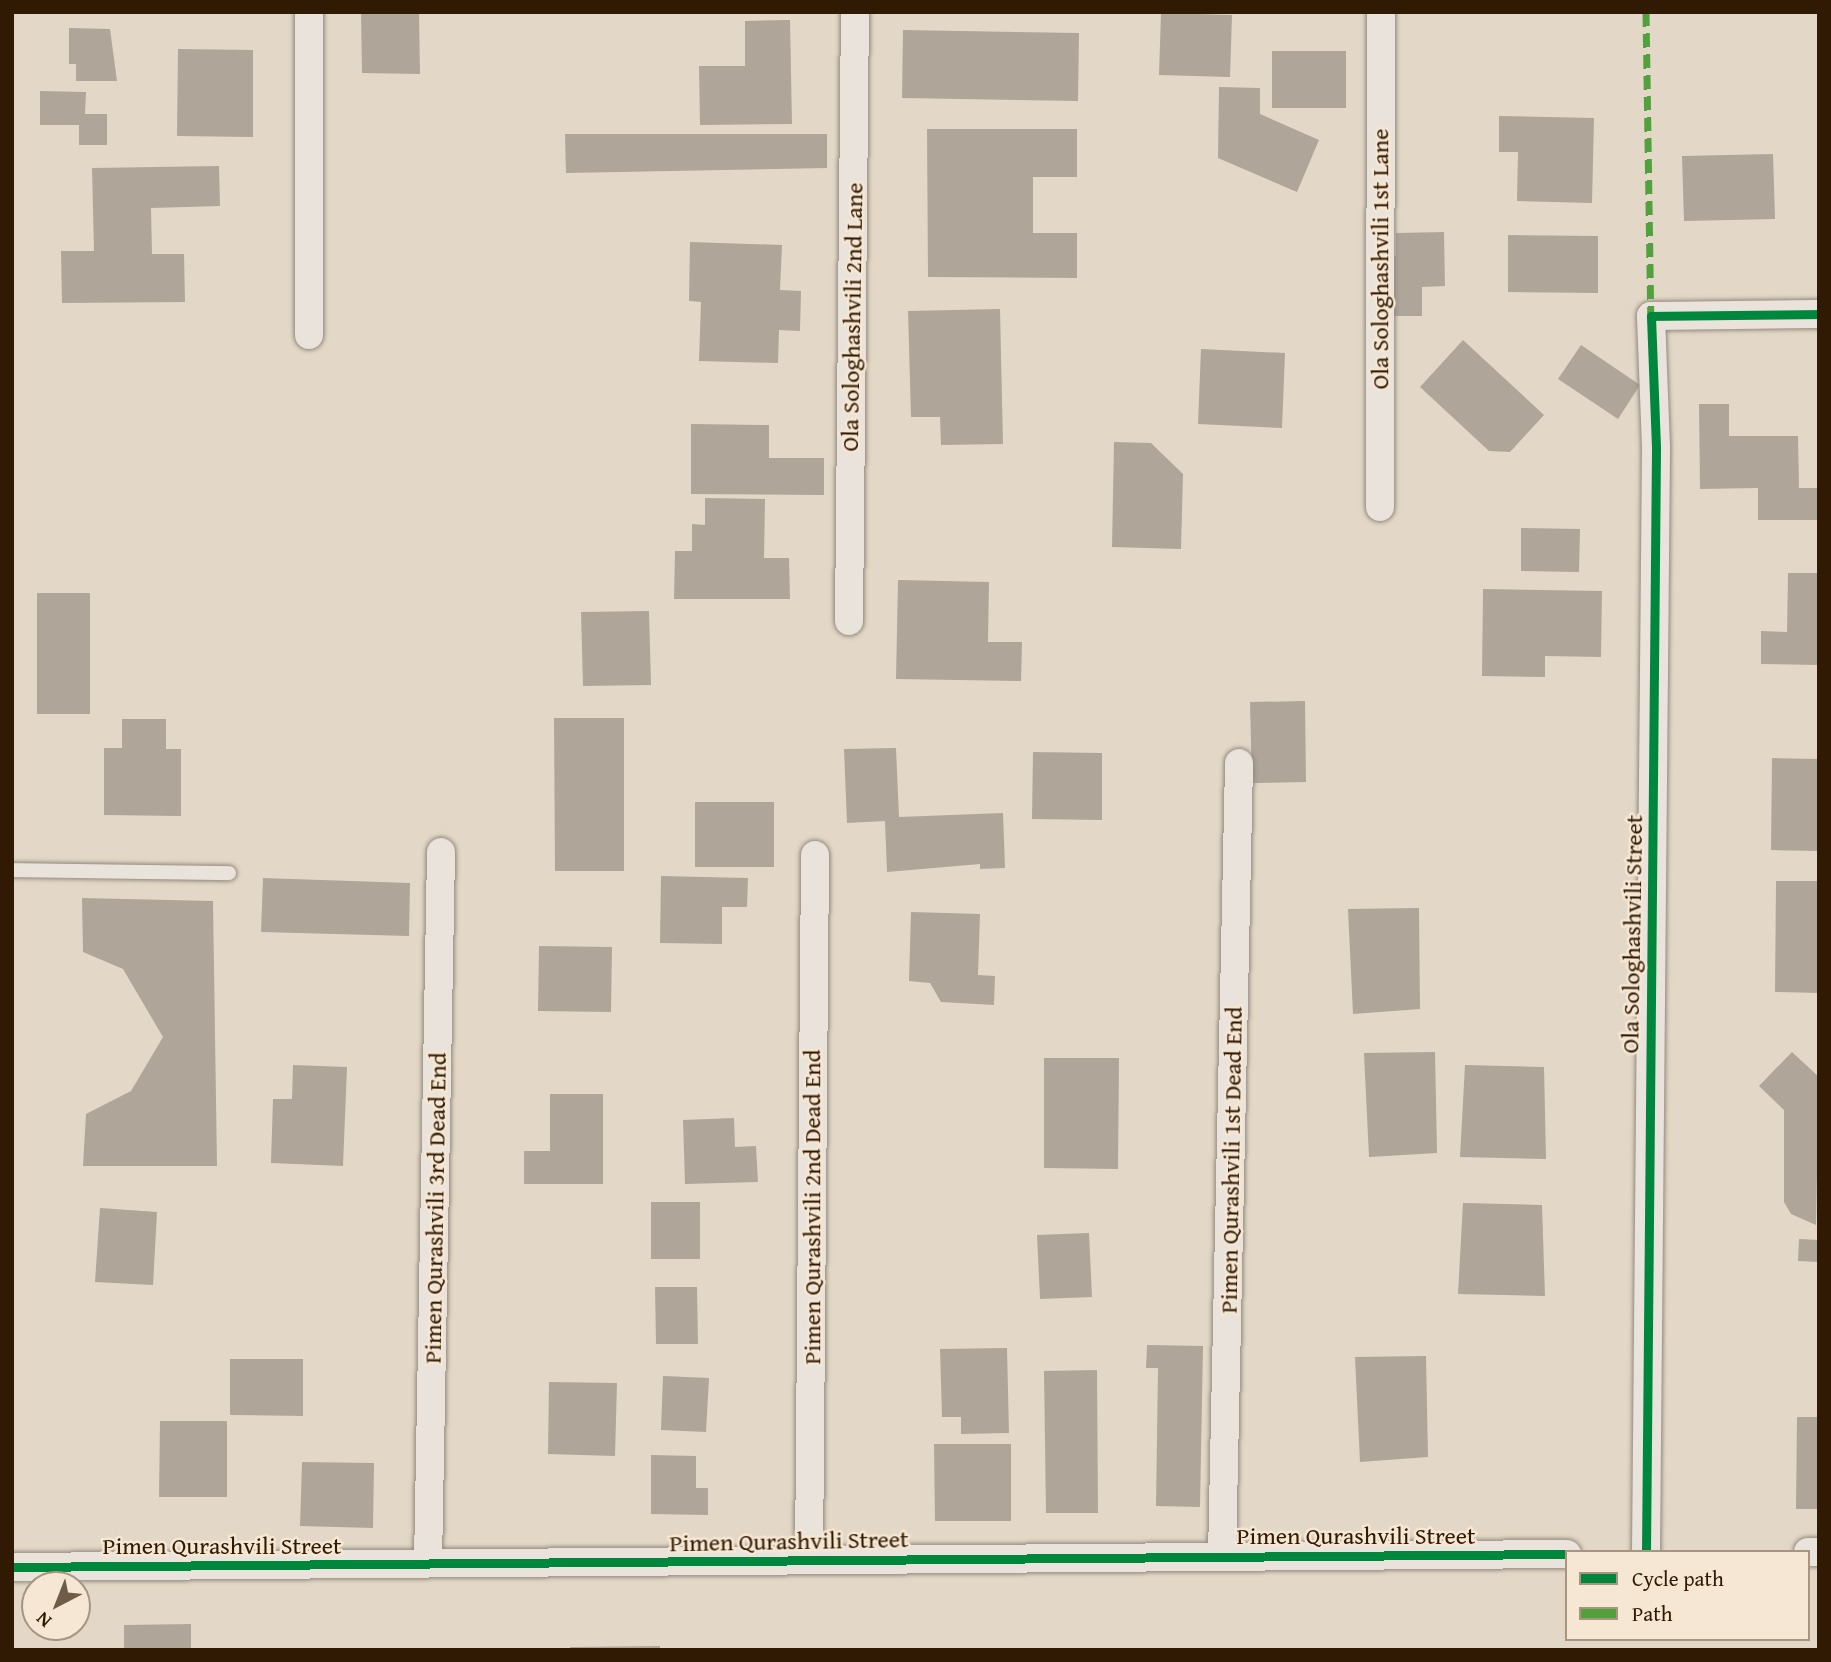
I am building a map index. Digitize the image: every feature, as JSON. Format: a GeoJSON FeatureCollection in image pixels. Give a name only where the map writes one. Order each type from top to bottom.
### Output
{"type":"FeatureCollection","features":[{"type":"Feature","properties":{"kind":"street"},"geometry":{"type":"LineString","coordinates":[[309,12],[309,335]]}},
{"type":"Feature","properties":{"kind":"street","name":"Ola Sologhashvili 2nd Lane"},"geometry":{"type":"LineString","coordinates":[[849,621],[855,12]]}},
{"type":"Feature","properties":{"kind":"street","name":"Ola Sologhashvili 1st Lane"},"geometry":{"type":"LineString","coordinates":[[1380,507],[1381,12]]}},
{"type":"Feature","properties":{"kind":"street","name":"Ola Sologhashvili Street"},"geometry":{"type":"LineString","coordinates":[[1646,1550],[1656,447],[1651,316],[1819,314]]}},
{"type":"Feature","properties":{"kind":"street","name":"Pimen Qurashvili 1st Dead End"},"geometry":{"type":"LineString","coordinates":[[1222,1556],[1239,763]]}},
{"type":"Feature","properties":{"kind":"street","name":"Pimen Qurashvili 3rd Dead End"},"geometry":{"type":"LineString","coordinates":[[428,1563],[441,852]]}},
{"type":"Feature","properties":{"kind":"street","name":"Pimen Qurashvili 2nd Dead End"},"geometry":{"type":"LineString","coordinates":[[809,1560],[815,855]]}},
{"type":"Feature","properties":{"kind":"street","name":"Pimen Qurashvili Street"},"geometry":{"type":"LineString","coordinates":[[12,1567],[1565,1554]]}},
{"type":"Feature","properties":{"kind":"lane"},"geometry":{"type":"LineString","coordinates":[[12,870],[229,873]]}},
{"type":"Feature","properties":{"kind":"building"},"geometry":{"type":"Polygon","coordinates":[[[361,12],[419,12],[420,74],[362,73],[361,12]]]}},
{"type":"Feature","properties":{"kind":"building"},"geometry":{"type":"Polygon","coordinates":[[[1161,13],[1232,15],[1230,77],[1159,75],[1161,13]]]}},
{"type":"Feature","properties":{"kind":"building"},"geometry":{"type":"Polygon","coordinates":[[[790,20],[792,124],[700,125],[699,66],[745,66],[745,21],[790,20]]]}},
{"type":"Feature","properties":{"kind":"building"},"geometry":{"type":"Polygon","coordinates":[[[69,28],[110,29],[117,81],[76,81],[76,64],[69,64],[69,28]]]}},
{"type":"Feature","properties":{"kind":"building"},"geometry":{"type":"Polygon","coordinates":[[[903,30],[1079,33],[1078,101],[902,98],[903,30]]]}},
{"type":"Feature","properties":{"kind":"building"},"geometry":{"type":"Polygon","coordinates":[[[178,49],[253,50],[253,137],[177,136],[178,49]]]}},
{"type":"Feature","properties":{"kind":"building"},"geometry":{"type":"Polygon","coordinates":[[[1272,51],[1346,51],[1346,108],[1272,108],[1272,51]]]}},
{"type":"Feature","properties":{"kind":"building"},"geometry":{"type":"Polygon","coordinates":[[[1219,87],[1260,88],[1260,114],[1319,140],[1297,192],[1218,158],[1219,87]]]}},
{"type":"Feature","properties":{"kind":"building"},"geometry":{"type":"Polygon","coordinates":[[[40,91],[86,92],[85,114],[107,114],[107,145],[79,145],[79,125],[40,125],[40,91]]]}},
{"type":"Feature","properties":{"kind":"building"},"geometry":{"type":"Polygon","coordinates":[[[1499,116],[1594,118],[1592,203],[1517,201],[1518,152],[1499,152],[1499,116]]]}},
{"type":"Feature","properties":{"kind":"building"},"geometry":{"type":"Polygon","coordinates":[[[927,129],[1077,129],[1077,177],[1033,177],[1033,233],[1077,233],[1077,278],[928,277],[927,129]]]}},
{"type":"Feature","properties":{"kind":"building"},"geometry":{"type":"Polygon","coordinates":[[[565,134],[827,134],[827,168],[566,173],[565,134]]]}},
{"type":"Feature","properties":{"kind":"building"},"geometry":{"type":"Polygon","coordinates":[[[1773,154],[1775,219],[1684,221],[1682,156],[1773,154]]]}},
{"type":"Feature","properties":{"kind":"building"},"geometry":{"type":"Polygon","coordinates":[[[219,166],[220,206],[151,208],[152,254],[184,254],[185,302],[62,303],[61,251],[94,251],[92,168],[219,166]]]}},
{"type":"Feature","properties":{"kind":"building"},"geometry":{"type":"Polygon","coordinates":[[[1444,232],[1445,286],[1422,287],[1422,316],[1385,316],[1384,257],[1396,256],[1396,233],[1444,232]]]}},
{"type":"Feature","properties":{"kind":"building"},"geometry":{"type":"Polygon","coordinates":[[[1508,235],[1598,236],[1598,293],[1508,292],[1508,235]]]}},
{"type":"Feature","properties":{"kind":"building"},"geometry":{"type":"Polygon","coordinates":[[[690,242],[782,245],[780,290],[801,291],[800,331],[779,330],[778,363],[699,361],[701,302],[689,301],[690,242]]]}},
{"type":"Feature","properties":{"kind":"building"},"geometry":{"type":"Polygon","coordinates":[[[1000,309],[1003,444],[941,445],[940,417],[911,417],[908,311],[1000,309]]]}},
{"type":"Feature","properties":{"kind":"building"},"geometry":{"type":"Polygon","coordinates":[[[1463,340],[1544,415],[1510,452],[1489,451],[1420,387],[1463,340]]]}},
{"type":"Feature","properties":{"kind":"building"},"geometry":{"type":"Polygon","coordinates":[[[1581,345],[1640,385],[1618,419],[1558,379],[1581,345]]]}},
{"type":"Feature","properties":{"kind":"building"},"geometry":{"type":"Polygon","coordinates":[[[1201,349],[1285,353],[1282,428],[1198,424],[1201,349]]]}},
{"type":"Feature","properties":{"kind":"building"},"geometry":{"type":"Polygon","coordinates":[[[1699,404],[1729,404],[1729,436],[1798,436],[1799,488],[1819,488],[1819,520],[1758,520],[1758,488],[1700,489],[1699,404]]]}},
{"type":"Feature","properties":{"kind":"building"},"geometry":{"type":"Polygon","coordinates":[[[691,424],[769,425],[769,458],[824,458],[824,495],[691,494],[691,424]]]}},
{"type":"Feature","properties":{"kind":"building"},"geometry":{"type":"Polygon","coordinates":[[[1114,442],[1151,443],[1183,474],[1181,549],[1112,547],[1114,442]]]}},
{"type":"Feature","properties":{"kind":"building"},"geometry":{"type":"Polygon","coordinates":[[[705,498],[765,499],[764,558],[789,558],[790,599],[674,599],[675,551],[692,551],[692,524],[705,525],[705,498]]]}},
{"type":"Feature","properties":{"kind":"building"},"geometry":{"type":"Polygon","coordinates":[[[1521,528],[1580,529],[1579,572],[1521,571],[1521,528]]]}},
{"type":"Feature","properties":{"kind":"building"},"geometry":{"type":"Polygon","coordinates":[[[1788,573],[1819,573],[1819,665],[1761,664],[1761,631],[1787,632],[1788,573]]]}},
{"type":"Feature","properties":{"kind":"building"},"geometry":{"type":"Polygon","coordinates":[[[898,580],[989,582],[988,642],[1022,642],[1021,681],[896,679],[898,580]]]}},
{"type":"Feature","properties":{"kind":"building"},"geometry":{"type":"Polygon","coordinates":[[[1483,589],[1602,591],[1601,657],[1545,656],[1545,677],[1482,676],[1483,589]]]}},
{"type":"Feature","properties":{"kind":"building"},"geometry":{"type":"Polygon","coordinates":[[[37,593],[90,593],[90,714],[37,714],[37,593]]]}},
{"type":"Feature","properties":{"kind":"building"},"geometry":{"type":"Polygon","coordinates":[[[649,611],[651,685],[583,686],[581,612],[649,611]]]}},
{"type":"Feature","properties":{"kind":"building"},"geometry":{"type":"Polygon","coordinates":[[[1305,701],[1306,782],[1252,783],[1250,702],[1305,701]]]}},
{"type":"Feature","properties":{"kind":"building"},"geometry":{"type":"Polygon","coordinates":[[[554,718],[624,718],[624,871],[555,871],[554,718]]]}},
{"type":"Feature","properties":{"kind":"building"},"geometry":{"type":"Polygon","coordinates":[[[122,719],[166,719],[166,749],[181,749],[181,816],[104,815],[104,748],[122,748],[122,719]]]}},
{"type":"Feature","properties":{"kind":"building"},"geometry":{"type":"Polygon","coordinates":[[[896,748],[899,817],[1003,813],[1005,868],[980,869],[980,864],[887,872],[885,821],[847,823],[844,749],[896,748]]]}},
{"type":"Feature","properties":{"kind":"building"},"geometry":{"type":"Polygon","coordinates":[[[1033,752],[1102,753],[1102,820],[1032,819],[1033,752]]]}},
{"type":"Feature","properties":{"kind":"building"},"geometry":{"type":"Polygon","coordinates":[[[1772,758],[1819,759],[1819,851],[1771,850],[1772,758]]]}},
{"type":"Feature","properties":{"kind":"building"},"geometry":{"type":"Polygon","coordinates":[[[695,802],[774,802],[774,867],[695,867],[695,802]]]}},
{"type":"Feature","properties":{"kind":"building"},"geometry":{"type":"Polygon","coordinates":[[[661,876],[748,878],[747,907],[722,907],[722,944],[660,943],[661,876]]]}},
{"type":"Feature","properties":{"kind":"building"},"geometry":{"type":"Polygon","coordinates":[[[263,878],[410,883],[409,936],[261,932],[263,878]]]}},
{"type":"Feature","properties":{"kind":"building"},"geometry":{"type":"Polygon","coordinates":[[[1776,881],[1819,881],[1819,993],[1775,992],[1776,881]]]}},
{"type":"Feature","properties":{"kind":"building"},"geometry":{"type":"Polygon","coordinates":[[[82,898],[213,901],[217,1166],[83,1166],[86,1114],[131,1091],[163,1037],[123,969],[83,952],[82,898]]]}},
{"type":"Feature","properties":{"kind":"building"},"geometry":{"type":"Polygon","coordinates":[[[1419,908],[1420,1009],[1353,1014],[1348,909],[1419,908]]]}},
{"type":"Feature","properties":{"kind":"building"},"geometry":{"type":"Polygon","coordinates":[[[911,912],[980,914],[978,975],[995,976],[994,1005],[941,1002],[930,983],[909,981],[911,912]]]}},
{"type":"Feature","properties":{"kind":"building"},"geometry":{"type":"Polygon","coordinates":[[[539,946],[612,947],[611,1012],[538,1011],[539,946]]]}},
{"type":"Feature","properties":{"kind":"building"},"geometry":{"type":"Polygon","coordinates":[[[1435,1052],[1437,1153],[1369,1157],[1364,1053],[1435,1052]]]}},
{"type":"Feature","properties":{"kind":"building"},"geometry":{"type":"Polygon","coordinates":[[[1792,1052],[1819,1077],[1816,1225],[1791,1214],[1784,1202],[1784,1110],[1759,1086],[1792,1052]]]}},
{"type":"Feature","properties":{"kind":"building"},"geometry":{"type":"Polygon","coordinates":[[[1044,1058],[1119,1058],[1118,1169],[1044,1168],[1044,1058]]]}},
{"type":"Feature","properties":{"kind":"building"},"geometry":{"type":"Polygon","coordinates":[[[293,1065],[347,1067],[343,1166],[271,1163],[273,1099],[292,1099],[293,1065]]]}},
{"type":"Feature","properties":{"kind":"building"},"geometry":{"type":"Polygon","coordinates":[[[1465,1065],[1544,1067],[1546,1159],[1460,1157],[1465,1065]]]}},
{"type":"Feature","properties":{"kind":"building"},"geometry":{"type":"Polygon","coordinates":[[[550,1094],[603,1094],[603,1184],[524,1184],[524,1151],[550,1151],[550,1094]]]}},
{"type":"Feature","properties":{"kind":"building"},"geometry":{"type":"Polygon","coordinates":[[[734,1118],[735,1147],[756,1146],[758,1182],[685,1184],[683,1120],[734,1118]]]}},
{"type":"Feature","properties":{"kind":"building"},"geometry":{"type":"Polygon","coordinates":[[[651,1202],[700,1202],[700,1259],[651,1259],[651,1202]]]}},
{"type":"Feature","properties":{"kind":"building"},"geometry":{"type":"Polygon","coordinates":[[[1463,1203],[1542,1205],[1545,1296],[1458,1294],[1463,1203]]]}},
{"type":"Feature","properties":{"kind":"building"},"geometry":{"type":"Polygon","coordinates":[[[100,1208],[157,1212],[153,1285],[95,1282],[100,1208]]]}},
{"type":"Feature","properties":{"kind":"building"},"geometry":{"type":"Polygon","coordinates":[[[1089,1233],[1092,1297],[1040,1299],[1037,1235],[1089,1233]]]}},
{"type":"Feature","properties":{"kind":"building"},"geometry":{"type":"Polygon","coordinates":[[[1799,1239],[1819,1240],[1819,1262],[1798,1261],[1799,1239]]]}},
{"type":"Feature","properties":{"kind":"building"},"geometry":{"type":"Polygon","coordinates":[[[655,1287],[697,1287],[698,1344],[656,1344],[655,1287]]]}},
{"type":"Feature","properties":{"kind":"building"},"geometry":{"type":"Polygon","coordinates":[[[1147,1345],[1203,1346],[1200,1507],[1156,1506],[1158,1368],[1146,1368],[1147,1345]]]}},
{"type":"Feature","properties":{"kind":"building"},"geometry":{"type":"Polygon","coordinates":[[[1007,1348],[1009,1433],[961,1434],[961,1417],[942,1417],[940,1349],[1007,1348]]]}},
{"type":"Feature","properties":{"kind":"building"},"geometry":{"type":"Polygon","coordinates":[[[1426,1356],[1428,1457],[1360,1462],[1355,1357],[1426,1356]]]}},
{"type":"Feature","properties":{"kind":"building"},"geometry":{"type":"Polygon","coordinates":[[[230,1359],[303,1359],[303,1416],[230,1415],[230,1359]]]}},
{"type":"Feature","properties":{"kind":"building"},"geometry":{"type":"Polygon","coordinates":[[[1097,1370],[1098,1513],[1046,1513],[1044,1371],[1097,1370]]]}},
{"type":"Feature","properties":{"kind":"building"},"geometry":{"type":"Polygon","coordinates":[[[663,1376],[709,1378],[706,1432],[661,1430],[663,1376]]]}},
{"type":"Feature","properties":{"kind":"building"},"geometry":{"type":"Polygon","coordinates":[[[549,1382],[617,1383],[615,1456],[548,1454],[549,1382]]]}},
{"type":"Feature","properties":{"kind":"building"},"geometry":{"type":"Polygon","coordinates":[[[1797,1417],[1819,1417],[1819,1509],[1796,1509],[1797,1417]]]}},
{"type":"Feature","properties":{"kind":"building"},"geometry":{"type":"Polygon","coordinates":[[[160,1421],[227,1421],[227,1497],[159,1497],[160,1421]]]}},
{"type":"Feature","properties":{"kind":"building"},"geometry":{"type":"Polygon","coordinates":[[[934,1444],[1011,1444],[1011,1521],[935,1521],[934,1444]]]}},
{"type":"Feature","properties":{"kind":"building"},"geometry":{"type":"Polygon","coordinates":[[[651,1455],[696,1456],[696,1488],[708,1488],[708,1515],[651,1514],[651,1455]]]}},
{"type":"Feature","properties":{"kind":"building"},"geometry":{"type":"Polygon","coordinates":[[[302,1462],[374,1463],[373,1528],[300,1526],[302,1462]]]}},
{"type":"Feature","properties":{"kind":"building"},"geometry":{"type":"Polygon","coordinates":[[[191,1624],[191,1650],[124,1650],[124,1625],[191,1624]]]}},
{"type":"Feature","properties":{"kind":"building"},"geometry":{"type":"Polygon","coordinates":[[[660,1646],[660,1650],[570,1650],[570,1647],[660,1646]]]}},
{"type":"Feature","properties":{"kind":"marked path"},"geometry":{"type":"LineString","coordinates":[[1646,12],[1651,316]]}},
{"type":"Feature","properties":{"kind":"cycle path"},"geometry":{"type":"LineString","coordinates":[[1646,1550],[1656,447],[1651,316],[1819,314]]}},
{"type":"Feature","properties":{"kind":"cycle path"},"geometry":{"type":"LineString","coordinates":[[12,1567],[1565,1554]]}}]}
